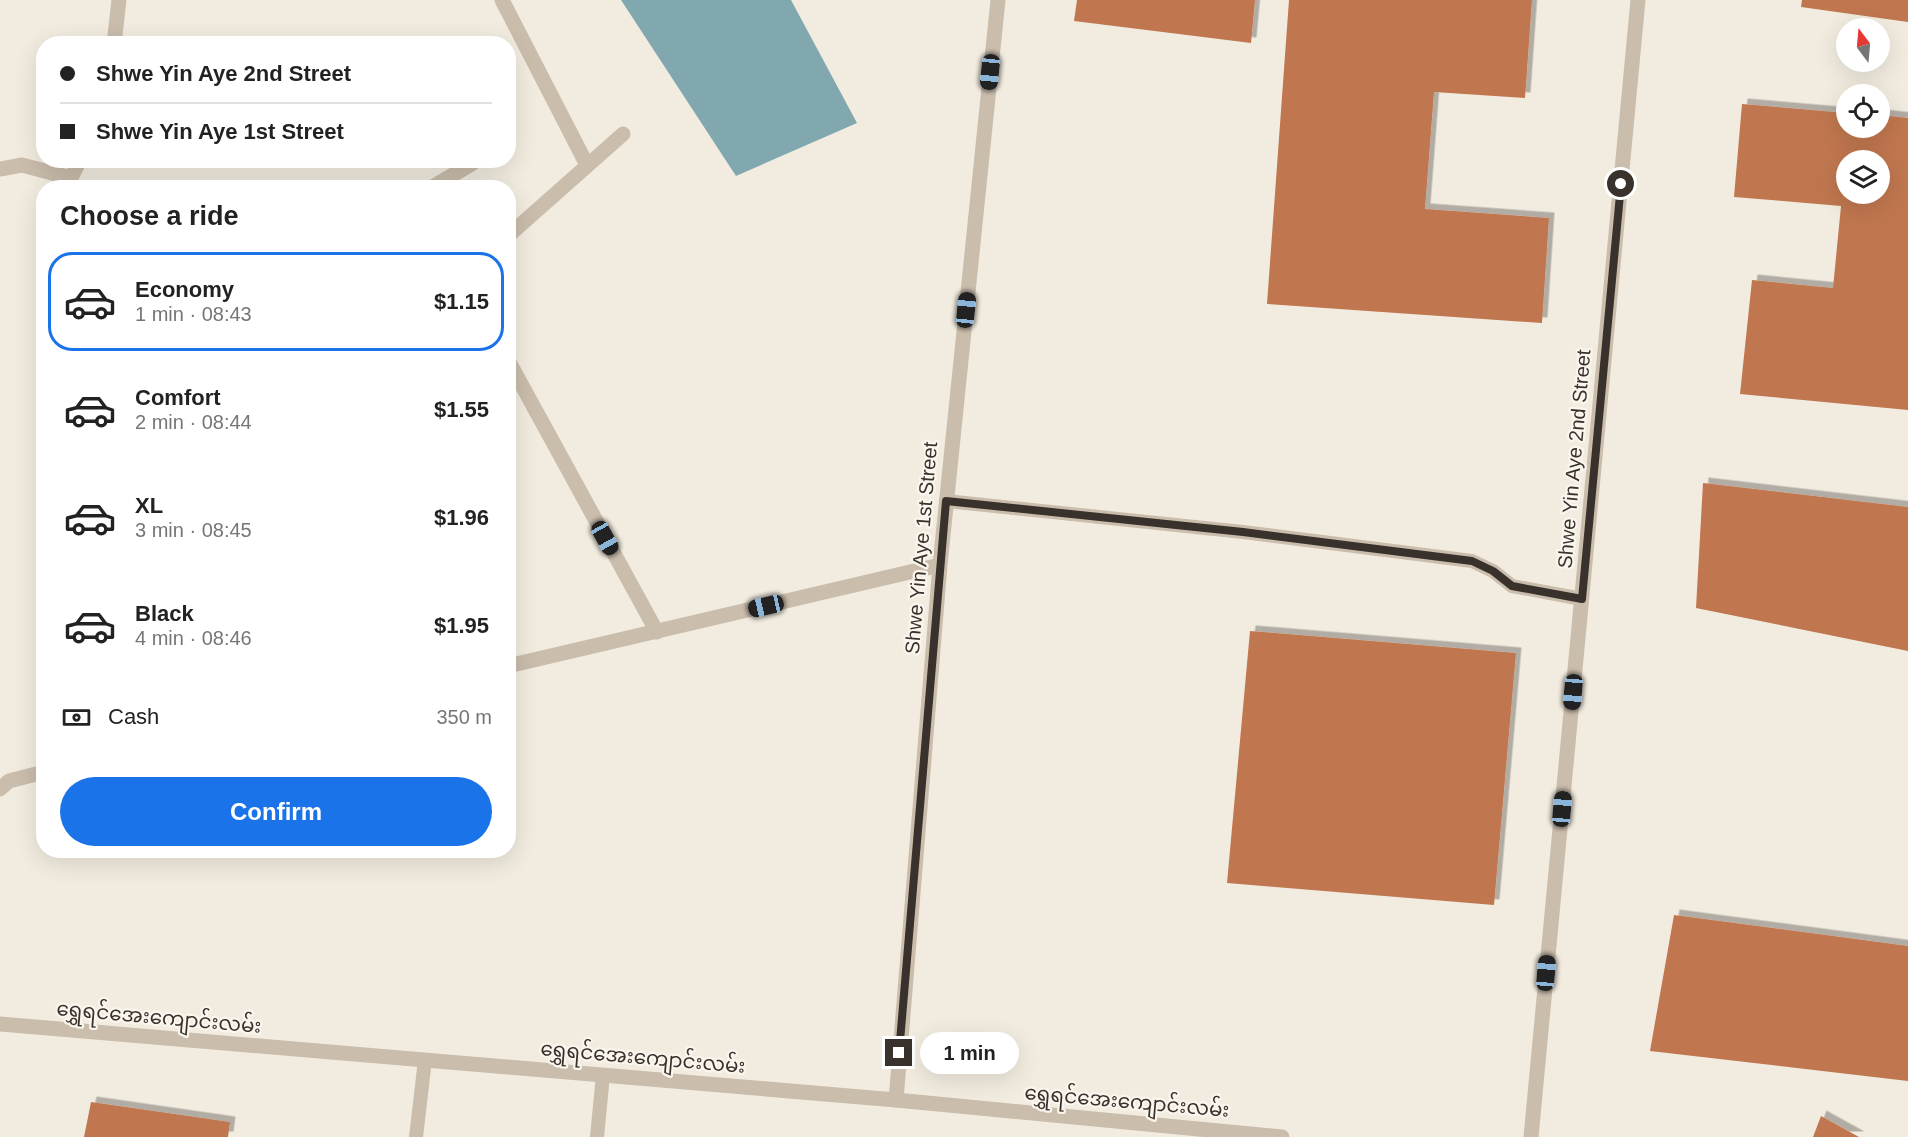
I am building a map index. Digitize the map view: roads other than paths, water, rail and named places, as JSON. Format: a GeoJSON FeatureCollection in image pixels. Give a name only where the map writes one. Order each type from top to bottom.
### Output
{"type":"FeatureCollection","features":[{"type":"Feature","properties":{"kind":"street"},"geometry":{"type":"LineString","coordinates":[[115,36],[119,0]]}},
{"type":"Feature","properties":{"kind":"street"},"geometry":{"type":"LineString","coordinates":[[502,0],[587,165]]}},
{"type":"Feature","properties":{"kind":"street","name":"Shwe Yin Aye 1st Street"},"geometry":{"type":"LineString","coordinates":[[896,1100],[940,565],[998,0]]}},
{"type":"Feature","properties":{"kind":"street","name":"Shwe Yin Aye 2nd Street"},"geometry":{"type":"LineString","coordinates":[[1531,1137],[1638,0]]}},
{"type":"Feature","properties":{"kind":"street"},"geometry":{"type":"LineString","coordinates":[[516,229],[623,134]]}},
{"type":"Feature","properties":{"kind":"street"},"geometry":{"type":"LineString","coordinates":[[0,169],[22,165],[63,180]]}},
{"type":"Feature","properties":{"kind":"street"},"geometry":{"type":"LineString","coordinates":[[444,180],[464,168]]}},
{"type":"Feature","properties":{"kind":"street"},"geometry":{"type":"LineString","coordinates":[[516,375],[657,632]]}},
{"type":"Feature","properties":{"kind":"street"},"geometry":{"type":"LineString","coordinates":[[516,664],[940,565]]}},
{"type":"Feature","properties":{"kind":"street"},"geometry":{"type":"LineString","coordinates":[[0,789],[9,781],[36,774]]}},
{"type":"Feature","properties":{"kind":"street","name":"ရွှေရင်အေးကျောင်းလမ်း"},"geometry":{"type":"LineString","coordinates":[[0,1024],[896,1100],[1282,1137]]}},
{"type":"Feature","properties":{"kind":"lane"},"geometry":{"type":"LineString","coordinates":[[946,501],[1243,532],[1472,561],[1493,571],[1512,586],[1582,599]]}},
{"type":"Feature","properties":{"kind":"lane"},"geometry":{"type":"LineString","coordinates":[[416,1137],[425,1060]]}},
{"type":"Feature","properties":{"kind":"lane"},"geometry":{"type":"LineString","coordinates":[[597,1137],[603,1075]]}},
{"type":"Feature","properties":{"kind":"water"},"geometry":{"type":"Polygon","coordinates":[[[621,0],[791,0],[857,123],[736,176],[621,0]]]}}]}
